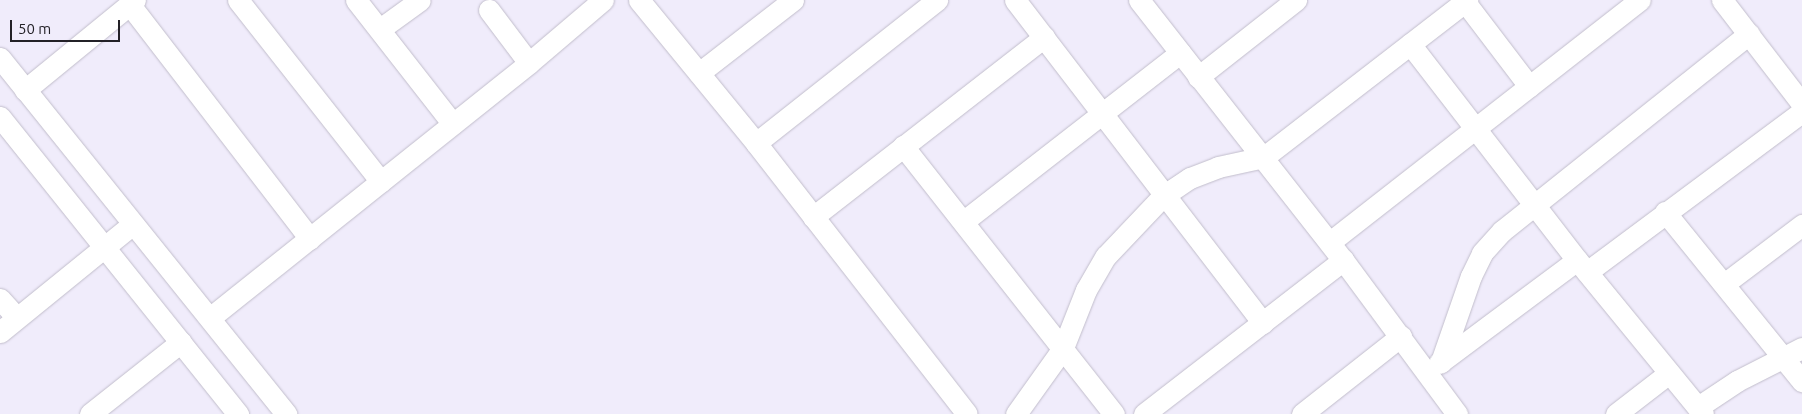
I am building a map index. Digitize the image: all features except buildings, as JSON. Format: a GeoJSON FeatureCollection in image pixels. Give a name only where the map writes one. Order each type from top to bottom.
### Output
{"type":"FeatureCollection","features":[{"type":"Feature","properties":{"kind":"street"},"geometry":{"type":"LineString","coordinates":[[356,0],[453,124]]}},
{"type":"Feature","properties":{"kind":"street"},"geometry":{"type":"LineString","coordinates":[[380,29],[420,0]]}},
{"type":"Feature","properties":{"kind":"street"},"geometry":{"type":"LineString","coordinates":[[211,317],[529,63],[603,0]]}},
{"type":"Feature","properties":{"kind":"street"},"geometry":{"type":"LineString","coordinates":[[639,0],[756,143],[967,414]]}},
{"type":"Feature","properties":{"kind":"street"},"geometry":{"type":"LineString","coordinates":[[699,73],[793,0]]}},
{"type":"Feature","properties":{"kind":"street"},"geometry":{"type":"LineString","coordinates":[[756,143],[937,0]]}},
{"type":"Feature","properties":{"kind":"street"},"geometry":{"type":"LineString","coordinates":[[1015,0],[1163,196],[1263,323]]}},
{"type":"Feature","properties":{"kind":"street"},"geometry":{"type":"LineString","coordinates":[[1198,77],[1296,0]]}},
{"type":"Feature","properties":{"kind":"street"},"geometry":{"type":"LineString","coordinates":[[1330,242],[1640,0]]}},
{"type":"Feature","properties":{"kind":"street"},"geometry":{"type":"LineString","coordinates":[[1722,0],[1802,104]]}},
{"type":"Feature","properties":{"kind":"street"},"geometry":{"type":"LineString","coordinates":[[240,1],[381,182]]}},
{"type":"Feature","properties":{"kind":"street"},"geometry":{"type":"LineString","coordinates":[[1016,414],[1063,348],[1086,290],[1106,256],[1163,196],[1190,178],[1218,167],[1264,157],[1466,1],[1529,86]]}},
{"type":"Feature","properties":{"kind":"street"},"geometry":{"type":"LineString","coordinates":[[25,90],[132,2],[310,239]]}},
{"type":"Feature","properties":{"kind":"street"},"geometry":{"type":"LineString","coordinates":[[1144,2],[1198,77],[1264,157],[1401,336],[1434,367],[1455,413]]}},
{"type":"Feature","properties":{"kind":"street"},"geometry":{"type":"LineString","coordinates":[[489,10],[529,63]]}},
{"type":"Feature","properties":{"kind":"street"},"geometry":{"type":"LineString","coordinates":[[1434,367],[1470,276],[1482,253],[1533,203],[1749,34]]}},
{"type":"Feature","properties":{"kind":"street"},"geometry":{"type":"LineString","coordinates":[[813,218],[1044,37]]}},
{"type":"Feature","properties":{"kind":"street"},"geometry":{"type":"LineString","coordinates":[[1410,44],[1582,266],[1701,411],[1737,381],[1802,348]]}},
{"type":"Feature","properties":{"kind":"street"},"geometry":{"type":"LineString","coordinates":[[964,221],[1180,53]]}},
{"type":"Feature","properties":{"kind":"street"},"geometry":{"type":"LineString","coordinates":[[0,58],[133,224],[211,317],[286,414]]}},
{"type":"Feature","properties":{"kind":"street"},"geometry":{"type":"LineString","coordinates":[[1434,367],[1665,212],[1802,112]]}},
{"type":"Feature","properties":{"kind":"street"},"geometry":{"type":"LineString","coordinates":[[0,117],[238,414]]}},
{"type":"Feature","properties":{"kind":"street"},"geometry":{"type":"LineString","coordinates":[[903,146],[964,221],[1114,414]]}},
{"type":"Feature","properties":{"kind":"street"},"geometry":{"type":"LineString","coordinates":[[1665,212],[1802,381]]}},
{"type":"Feature","properties":{"kind":"street"},"geometry":{"type":"LineString","coordinates":[[0,332],[133,224]]}},
{"type":"Feature","properties":{"kind":"street"},"geometry":{"type":"LineString","coordinates":[[1724,284],[1802,225]]}},
{"type":"Feature","properties":{"kind":"street"},"geometry":{"type":"LineString","coordinates":[[1144,414],[1344,260]]}},
{"type":"Feature","properties":{"kind":"street"},"geometry":{"type":"LineString","coordinates":[[0,299],[16,318]]}},
{"type":"Feature","properties":{"kind":"street"},"geometry":{"type":"LineString","coordinates":[[1302,414],[1401,336]]}},
{"type":"Feature","properties":{"kind":"street"},"geometry":{"type":"LineString","coordinates":[[90,414],[181,342]]}},
{"type":"Feature","properties":{"kind":"street"},"geometry":{"type":"LineString","coordinates":[[1616,414],[1669,373]]}}]}
